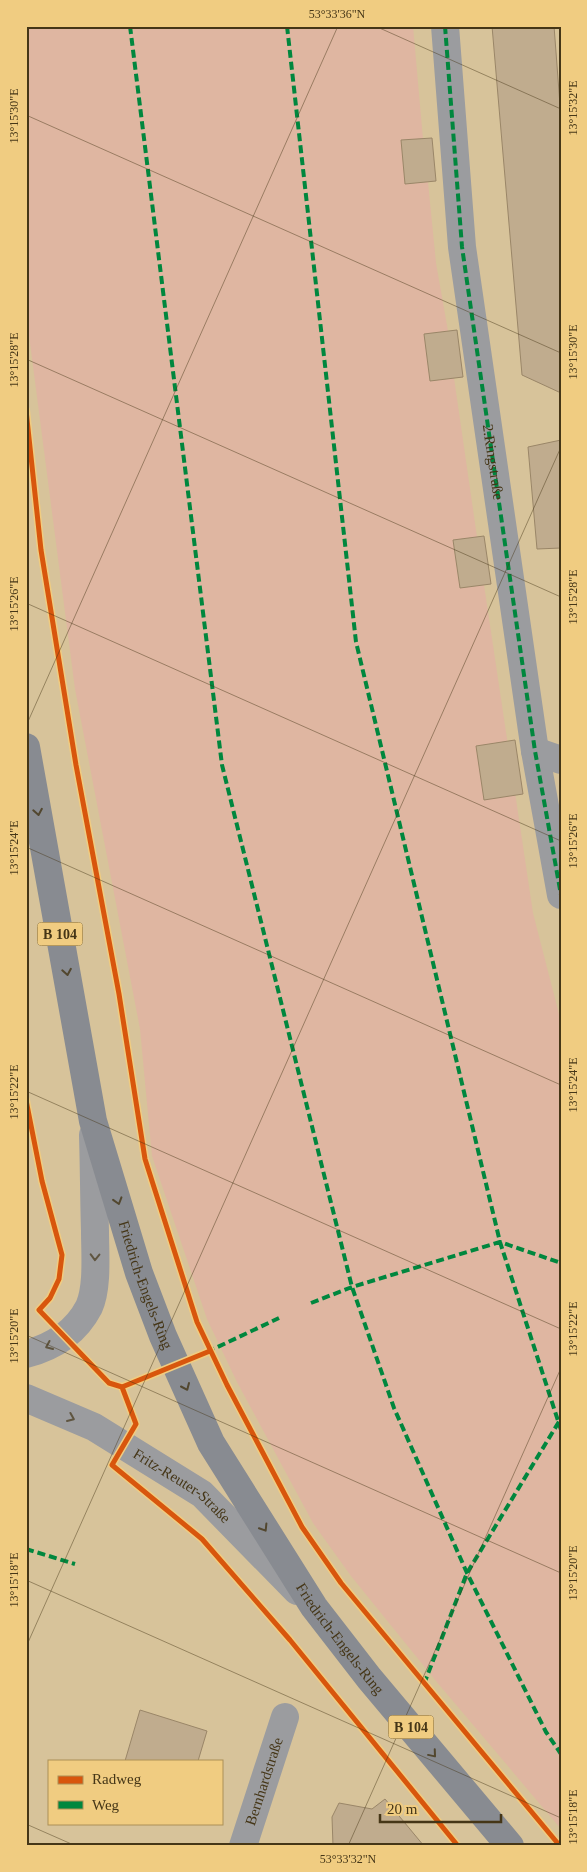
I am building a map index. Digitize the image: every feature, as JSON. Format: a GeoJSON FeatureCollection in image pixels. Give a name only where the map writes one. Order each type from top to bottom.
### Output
{"type":"FeatureCollection","features":[{"type":"Feature","properties":{"kind":"main road","name":"Friedrich-Engels-Ring"},"geometry":{"type":"LineString","coordinates":[[26,747],[93,1121],[139,1273],[163,1336],[211,1443],[314,1607],[369,1678],[510,1846]]}},
{"type":"Feature","properties":{"kind":"street","name":"2.Ringstraße"},"geometry":{"type":"LineString","coordinates":[[445,26],[462,247],[535,751],[561,895]]}},
{"type":"Feature","properties":{"kind":"street"},"geometry":{"type":"LineString","coordinates":[[535,751],[561,760]]}},
{"type":"Feature","properties":{"kind":"street","name":"B 104"},"geometry":{"type":"LineString","coordinates":[[26,1354],[52,1346],[65,1336],[81,1319],[90,1305],[94,1288],[95,1258],[93,1121]]}},
{"type":"Feature","properties":{"kind":"street","name":"Fritz-Reuter-Straße"},"geometry":{"type":"LineString","coordinates":[[26,1398],[94,1427],[202,1494],[314,1607]]}},
{"type":"Feature","properties":{"kind":"street","name":"Bernhardstraße"},"geometry":{"type":"LineString","coordinates":[[244,1846],[285,1718]]}},
{"type":"Feature","properties":{"kind":"shaded area"},"geometry":{"type":"Polygon","coordinates":[[[26,26],[413,26],[423,139],[401,141],[405,184],[428,182],[436,263],[448,331],[430,381],[454,378],[477,537],[453,540],[460,588],[484,585],[533,913],[561,1022],[561,1829],[436,1681],[351,1576],[313,1523],[237,1382],[207,1319],[152,1156],[140,1029],[75,689],[26,309],[26,26]]]}},
{"type":"Feature","properties":{"kind":"building"},"geometry":{"type":"Polygon","coordinates":[[[492,26],[554,26],[561,118],[561,393],[522,375],[492,26]]]}},
{"type":"Feature","properties":{"kind":"building"},"geometry":{"type":"Polygon","coordinates":[[[432,138],[436,181],[405,184],[401,140],[432,138]]]}},
{"type":"Feature","properties":{"kind":"building"},"geometry":{"type":"Polygon","coordinates":[[[457,330],[463,377],[430,381],[424,334],[457,330]]]}},
{"type":"Feature","properties":{"kind":"building"},"geometry":{"type":"Polygon","coordinates":[[[561,440],[561,548],[537,549],[528,447],[561,440]]]}},
{"type":"Feature","properties":{"kind":"building"},"geometry":{"type":"Polygon","coordinates":[[[484,536],[491,584],[460,588],[453,540],[484,536]]]}},
{"type":"Feature","properties":{"kind":"building"},"geometry":{"type":"Polygon","coordinates":[[[515,740],[523,794],[484,800],[476,746],[515,740]]]}},
{"type":"Feature","properties":{"kind":"building"},"geometry":{"type":"Polygon","coordinates":[[[140,1710],[207,1731],[198,1760],[125,1760],[140,1710]]]}},
{"type":"Feature","properties":{"kind":"building"},"geometry":{"type":"Polygon","coordinates":[[[385,1799],[424,1846],[333,1846],[332,1817],[339,1803],[372,1809],[385,1799]]]}},
{"type":"Feature","properties":{"kind":"marked path"},"geometry":{"type":"LineString","coordinates":[[130,26],[222,765],[352,1287],[394,1408],[467,1573],[546,1732],[561,1754]]}},
{"type":"Feature","properties":{"kind":"marked path"},"geometry":{"type":"LineString","coordinates":[[287,26],[356,642],[500,1242],[561,1430]]}},
{"type":"Feature","properties":{"kind":"marked path"},"geometry":{"type":"LineString","coordinates":[[445,26],[462,247],[535,751],[561,895]]}},
{"type":"Feature","properties":{"kind":"marked path"},"geometry":{"type":"LineString","coordinates":[[311,1303],[352,1287],[500,1242],[561,1263]]}},
{"type":"Feature","properties":{"kind":"marked path"},"geometry":{"type":"LineString","coordinates":[[207,1352],[279,1318]]}},
{"type":"Feature","properties":{"kind":"marked path"},"geometry":{"type":"LineString","coordinates":[[424,1684],[467,1573],[560,1420]]}},
{"type":"Feature","properties":{"kind":"marked path"},"geometry":{"type":"LineString","coordinates":[[26,1549],[75,1564]]}},
{"type":"Feature","properties":{"kind":"cycle path"},"geometry":{"type":"LineString","coordinates":[[26,410],[41,550],[76,765],[119,994],[145,1159],[197,1322],[227,1385],[302,1527],[341,1583],[560,1846]]}},
{"type":"Feature","properties":{"kind":"cycle path"},"geometry":{"type":"LineString","coordinates":[[26,1100],[42,1181],[62,1255],[59,1279],[50,1298],[39,1310],[109,1383],[122,1387],[136,1424],[112,1465],[202,1539],[290,1640],[458,1846]]}},
{"type":"Feature","properties":{"kind":"cycle path"},"geometry":{"type":"LineString","coordinates":[[122,1387],[210,1351]]}}]}
